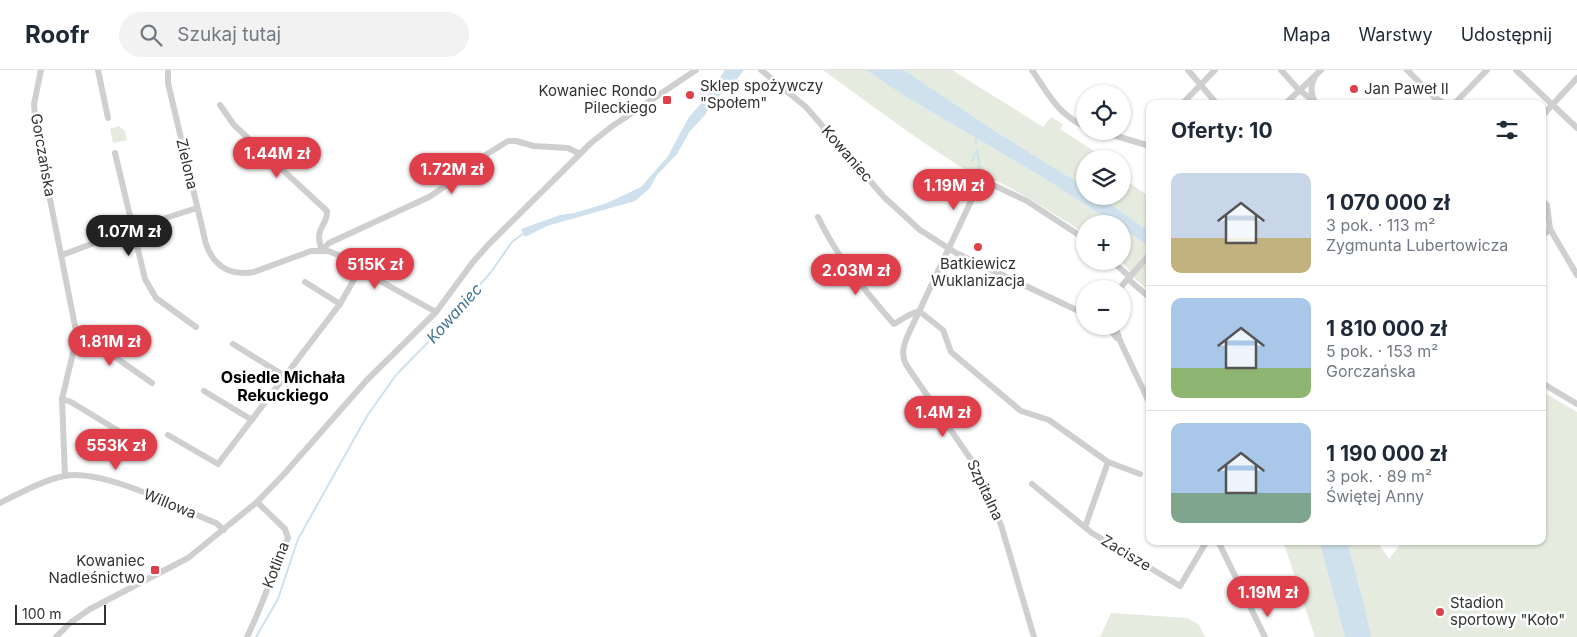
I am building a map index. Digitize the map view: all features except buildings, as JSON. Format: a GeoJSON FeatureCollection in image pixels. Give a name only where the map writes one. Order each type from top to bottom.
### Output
{"type":"FeatureCollection","features":[{"type":"Feature","properties":{"kind":"street","name":"Gorczańska"},"geometry":{"type":"LineString","coordinates":[[41,70],[34,104],[36,128],[77,336],[62,400],[65,476]]}},
{"type":"Feature","properties":{"kind":"street"},"geometry":{"type":"LineString","coordinates":[[98,70],[108,118]]}},
{"type":"Feature","properties":{"kind":"street","name":"Zielona"},"geometry":{"type":"LineString","coordinates":[[168,70],[168,83],[208,249],[218,264],[228,271],[240,273],[254,272],[302,253],[322,250],[329,243],[429,197],[476,161],[508,141],[516,141],[534,146],[568,148],[580,154]]}},
{"type":"Feature","properties":{"kind":"street"},"geometry":{"type":"LineString","coordinates":[[56,637],[90,609],[174,566],[198,550],[257,502],[366,381],[436,312],[481,253],[580,154],[611,127],[696,70]]}},
{"type":"Feature","properties":{"kind":"street","name":"Kowaniec"},"geometry":{"type":"LineString","coordinates":[[761,70],[812,114],[900,213],[920,230],[949,249],[1076,310]]}},
{"type":"Feature","properties":{"kind":"street"},"geometry":{"type":"LineString","coordinates":[[1032,70],[1062,113],[1076,122]]}},
{"type":"Feature","properties":{"kind":"street"},"geometry":{"type":"LineString","coordinates":[[1188,70],[1214,100]]}},
{"type":"Feature","properties":{"kind":"street"},"geometry":{"type":"LineString","coordinates":[[1186,100],[1215,70]]}},
{"type":"Feature","properties":{"kind":"street"},"geometry":{"type":"LineString","coordinates":[[1281,70],[1299,90],[1313,100]]}},
{"type":"Feature","properties":{"kind":"street"},"geometry":{"type":"LineString","coordinates":[[1407,70],[1439,100]]}},
{"type":"Feature","properties":{"kind":"street"},"geometry":{"type":"LineString","coordinates":[[1458,100],[1487,70]]}},
{"type":"Feature","properties":{"kind":"street"},"geometry":{"type":"LineString","coordinates":[[1516,70],[1577,128]]}},
{"type":"Feature","properties":{"kind":"street"},"geometry":{"type":"LineString","coordinates":[[1289,100],[1319,72]]}},
{"type":"Feature","properties":{"kind":"street"},"geometry":{"type":"LineString","coordinates":[[1315,100],[1311,92],[1311,86],[1319,72]]}},
{"type":"Feature","properties":{"kind":"street"},"geometry":{"type":"LineString","coordinates":[[1546,112],[1577,78]]}},
{"type":"Feature","properties":{"kind":"street"},"geometry":{"type":"LineString","coordinates":[[220,106],[234,125],[327,211],[327,216],[320,229],[318,239],[322,250],[341,256],[360,269],[436,312]]}},
{"type":"Feature","properties":{"kind":"street"},"geometry":{"type":"LineString","coordinates":[[1131,140],[1146,144]]}},
{"type":"Feature","properties":{"kind":"street"},"geometry":{"type":"LineString","coordinates":[[115,152],[145,279],[156,298],[196,327]]}},
{"type":"Feature","properties":{"kind":"street","name":"Szpitalna"},"geometry":{"type":"LineString","coordinates":[[1034,637],[1001,525],[984,482],[972,461],[904,362],[903,351],[919,311],[972,199],[984,184],[991,184],[1027,201],[1076,233]]}},
{"type":"Feature","properties":{"kind":"street"},"geometry":{"type":"LineString","coordinates":[[1546,203],[1548,205],[1550,229],[1577,274]]}},
{"type":"Feature","properties":{"kind":"street"},"geometry":{"type":"LineString","coordinates":[[62,255],[134,228],[197,208]]}},
{"type":"Feature","properties":{"kind":"street"},"geometry":{"type":"LineString","coordinates":[[818,217],[830,241],[868,294],[894,324],[919,311],[943,330],[951,352],[1021,412],[1048,420],[1108,462],[1140,474]]}},
{"type":"Feature","properties":{"kind":"street"},"geometry":{"type":"LineString","coordinates":[[1546,232],[1550,229]]}},
{"type":"Feature","properties":{"kind":"street"},"geometry":{"type":"LineString","coordinates":[[1128,279],[1146,259]]}},
{"type":"Feature","properties":{"kind":"street"},"geometry":{"type":"LineString","coordinates":[[168,435],[218,464],[340,304],[360,269]]}},
{"type":"Feature","properties":{"kind":"street"},"geometry":{"type":"LineString","coordinates":[[1120,270],[1146,295]]}},
{"type":"Feature","properties":{"kind":"street"},"geometry":{"type":"LineString","coordinates":[[305,282],[340,304]]}},
{"type":"Feature","properties":{"kind":"street","name":"Kowaniec"},"geometry":{"type":"LineString","coordinates":[[1067,306],[1076,308]]}},
{"type":"Feature","properties":{"kind":"street"},"geometry":{"type":"LineString","coordinates":[[1114,335],[1121,343]]}},
{"type":"Feature","properties":{"kind":"street"},"geometry":{"type":"LineString","coordinates":[[1118,335],[1146,396]]}},
{"type":"Feature","properties":{"kind":"street"},"geometry":{"type":"LineString","coordinates":[[77,336],[98,345],[152,383]]}},
{"type":"Feature","properties":{"kind":"street"},"geometry":{"type":"LineString","coordinates":[[232,344],[285,376]]}},
{"type":"Feature","properties":{"kind":"street"},"geometry":{"type":"LineString","coordinates":[[1546,385],[1577,404]]}},
{"type":"Feature","properties":{"kind":"street"},"geometry":{"type":"LineString","coordinates":[[204,391],[252,420]]}},
{"type":"Feature","properties":{"kind":"street"},"geometry":{"type":"LineString","coordinates":[[62,400],[71,402],[117,430]]}},
{"type":"Feature","properties":{"kind":"street"},"geometry":{"type":"LineString","coordinates":[[1085,527],[1108,462]]}},
{"type":"Feature","properties":{"kind":"street","name":"Willowa"},"geometry":{"type":"LineString","coordinates":[[0,503],[43,483],[65,476],[84,475],[109,480],[216,523],[224,530]]}},
{"type":"Feature","properties":{"kind":"street","name":"Zacisze"},"geometry":{"type":"LineString","coordinates":[[1032,484],[1092,532],[1180,586],[1204,545]]}},
{"type":"Feature","properties":{"kind":"street","name":"Kotlina"},"geometry":{"type":"LineString","coordinates":[[247,637],[288,538],[285,529],[257,502]]}},
{"type":"Feature","properties":{"kind":"street"},"geometry":{"type":"LineString","coordinates":[[1220,545],[1265,637]]}},
{"type":"Feature","properties":{"kind":"shaded area"},"geometry":{"type":"Polygon","coordinates":[[[823,70],[866,70],[906,97],[1039,175],[1076,199],[1076,205],[1086,205],[1101,215],[1076,215],[1076,228],[988,177],[982,180],[921,141],[823,70]]]}},
{"type":"Feature","properties":{"kind":"shaded area"},"geometry":{"type":"Polygon","coordinates":[[[904,70],[952,70],[1043,127],[1051,117],[1063,124],[1060,129],[1092,150],[1076,150],[1076,181],[995,131],[904,70]]]}},
{"type":"Feature","properties":{"kind":"shaded area"},"geometry":{"type":"Polygon","coordinates":[[[119,126],[125,131],[127,140],[113,143],[110,129],[119,126]]]}},
{"type":"Feature","properties":{"kind":"shaded area"},"geometry":{"type":"Polygon","coordinates":[[[1131,184],[1146,194],[1146,229],[1131,219],[1131,215],[1126,215],[1112,205],[1131,205],[1131,184]]]}},
{"type":"Feature","properties":{"kind":"shaded area"},"geometry":{"type":"Polygon","coordinates":[[[1131,234],[1146,244],[1146,288],[1134,278],[1130,271],[1131,234]]]}},
{"type":"Feature","properties":{"kind":"shaded area"},"geometry":{"type":"Polygon","coordinates":[[[1546,394],[1577,412],[1577,637],[1371,637],[1348,545],[1380,545],[1389,559],[1401,545],[1546,545],[1546,394]]]}},
{"type":"Feature","properties":{"kind":"shaded area"},"geometry":{"type":"Polygon","coordinates":[[[1284,545],[1320,545],[1345,637],[1315,637],[1284,545]]]}},
{"type":"Feature","properties":{"kind":"shaded area"},"geometry":{"type":"Polygon","coordinates":[[[1111,613],[1188,618],[1199,625],[1205,637],[1100,637],[1111,613]]]}},
{"type":"Feature","properties":{"kind":"water"},"geometry":{"type":"Polygon","coordinates":[[[725,70],[744,70],[713,102],[705,115],[690,131],[677,154],[657,175],[650,188],[635,201],[547,226],[525,237],[521,229],[560,215],[574,213],[607,203],[641,187],[668,156],[689,117],[704,100],[725,70]]]}},
{"type":"Feature","properties":{"kind":"water"},"geometry":{"type":"Polygon","coordinates":[[[866,70],[904,70],[995,131],[1076,181],[1076,199],[906,97],[866,70]]]}},
{"type":"Feature","properties":{"kind":"water"},"geometry":{"type":"Polygon","coordinates":[[[1086,205],[1112,205],[1126,215],[1101,215],[1086,205]]]}},
{"type":"Feature","properties":{"kind":"water"},"geometry":{"type":"Polygon","coordinates":[[[1131,219],[1146,229],[1146,244],[1131,234],[1131,219]]]}},
{"type":"Feature","properties":{"kind":"water"},"geometry":{"type":"Polygon","coordinates":[[[1320,545],[1348,545],[1366,611],[1371,637],[1345,637],[1320,545]]]}},
{"type":"Feature","properties":{"kind":"waterway"},"geometry":{"type":"LineString","coordinates":[[976,137],[976,144]]}},
{"type":"Feature","properties":{"kind":"waterway"},"geometry":{"type":"LineString","coordinates":[[977,150],[980,170]]}},
{"type":"Feature","properties":{"kind":"waterway"},"geometry":{"type":"LineString","coordinates":[[972,161],[977,150]]}},
{"type":"Feature","properties":{"kind":"waterway"},"geometry":{"type":"LineString","coordinates":[[960,173],[973,183]]}},
{"type":"Feature","properties":{"kind":"waterway","name":"Kowaniec"},"geometry":{"type":"LineString","coordinates":[[256,637],[278,599],[298,539],[367,416],[396,375],[442,328],[491,272],[512,242],[524,233]]}},
{"type":"Feature","properties":{"kind":"place","name":"Jan Paweł II"},"geometry":{"type":"Point","coordinates":[1354,89]}},
{"type":"Feature","properties":{"kind":"place","name":"Sklep spożywczy \"Społem\""},"geometry":{"type":"Point","coordinates":[690,95]}},
{"type":"Feature","properties":{"kind":"place","name":"Kowaniec Rondo Pileckiego"},"geometry":{"type":"Point","coordinates":[667,100]}},
{"type":"Feature","properties":{"kind":"place","name":"Batkiewicz Wuklanizacja"},"geometry":{"type":"Point","coordinates":[978,247]}},
{"type":"Feature","properties":{"kind":"place","name":"Kowaniec Nadleśnictwo"},"geometry":{"type":"Point","coordinates":[155,570]}},
{"type":"Feature","properties":{"kind":"place","name":"Stadion sportowy \"Koło\""},"geometry":{"type":"Point","coordinates":[1440,612]}},
{"type":"Feature","properties":{"kind":"district","name":"Osiedle Michała Rekuckiego"},"geometry":{"type":"Point","coordinates":[283,386]}}]}
